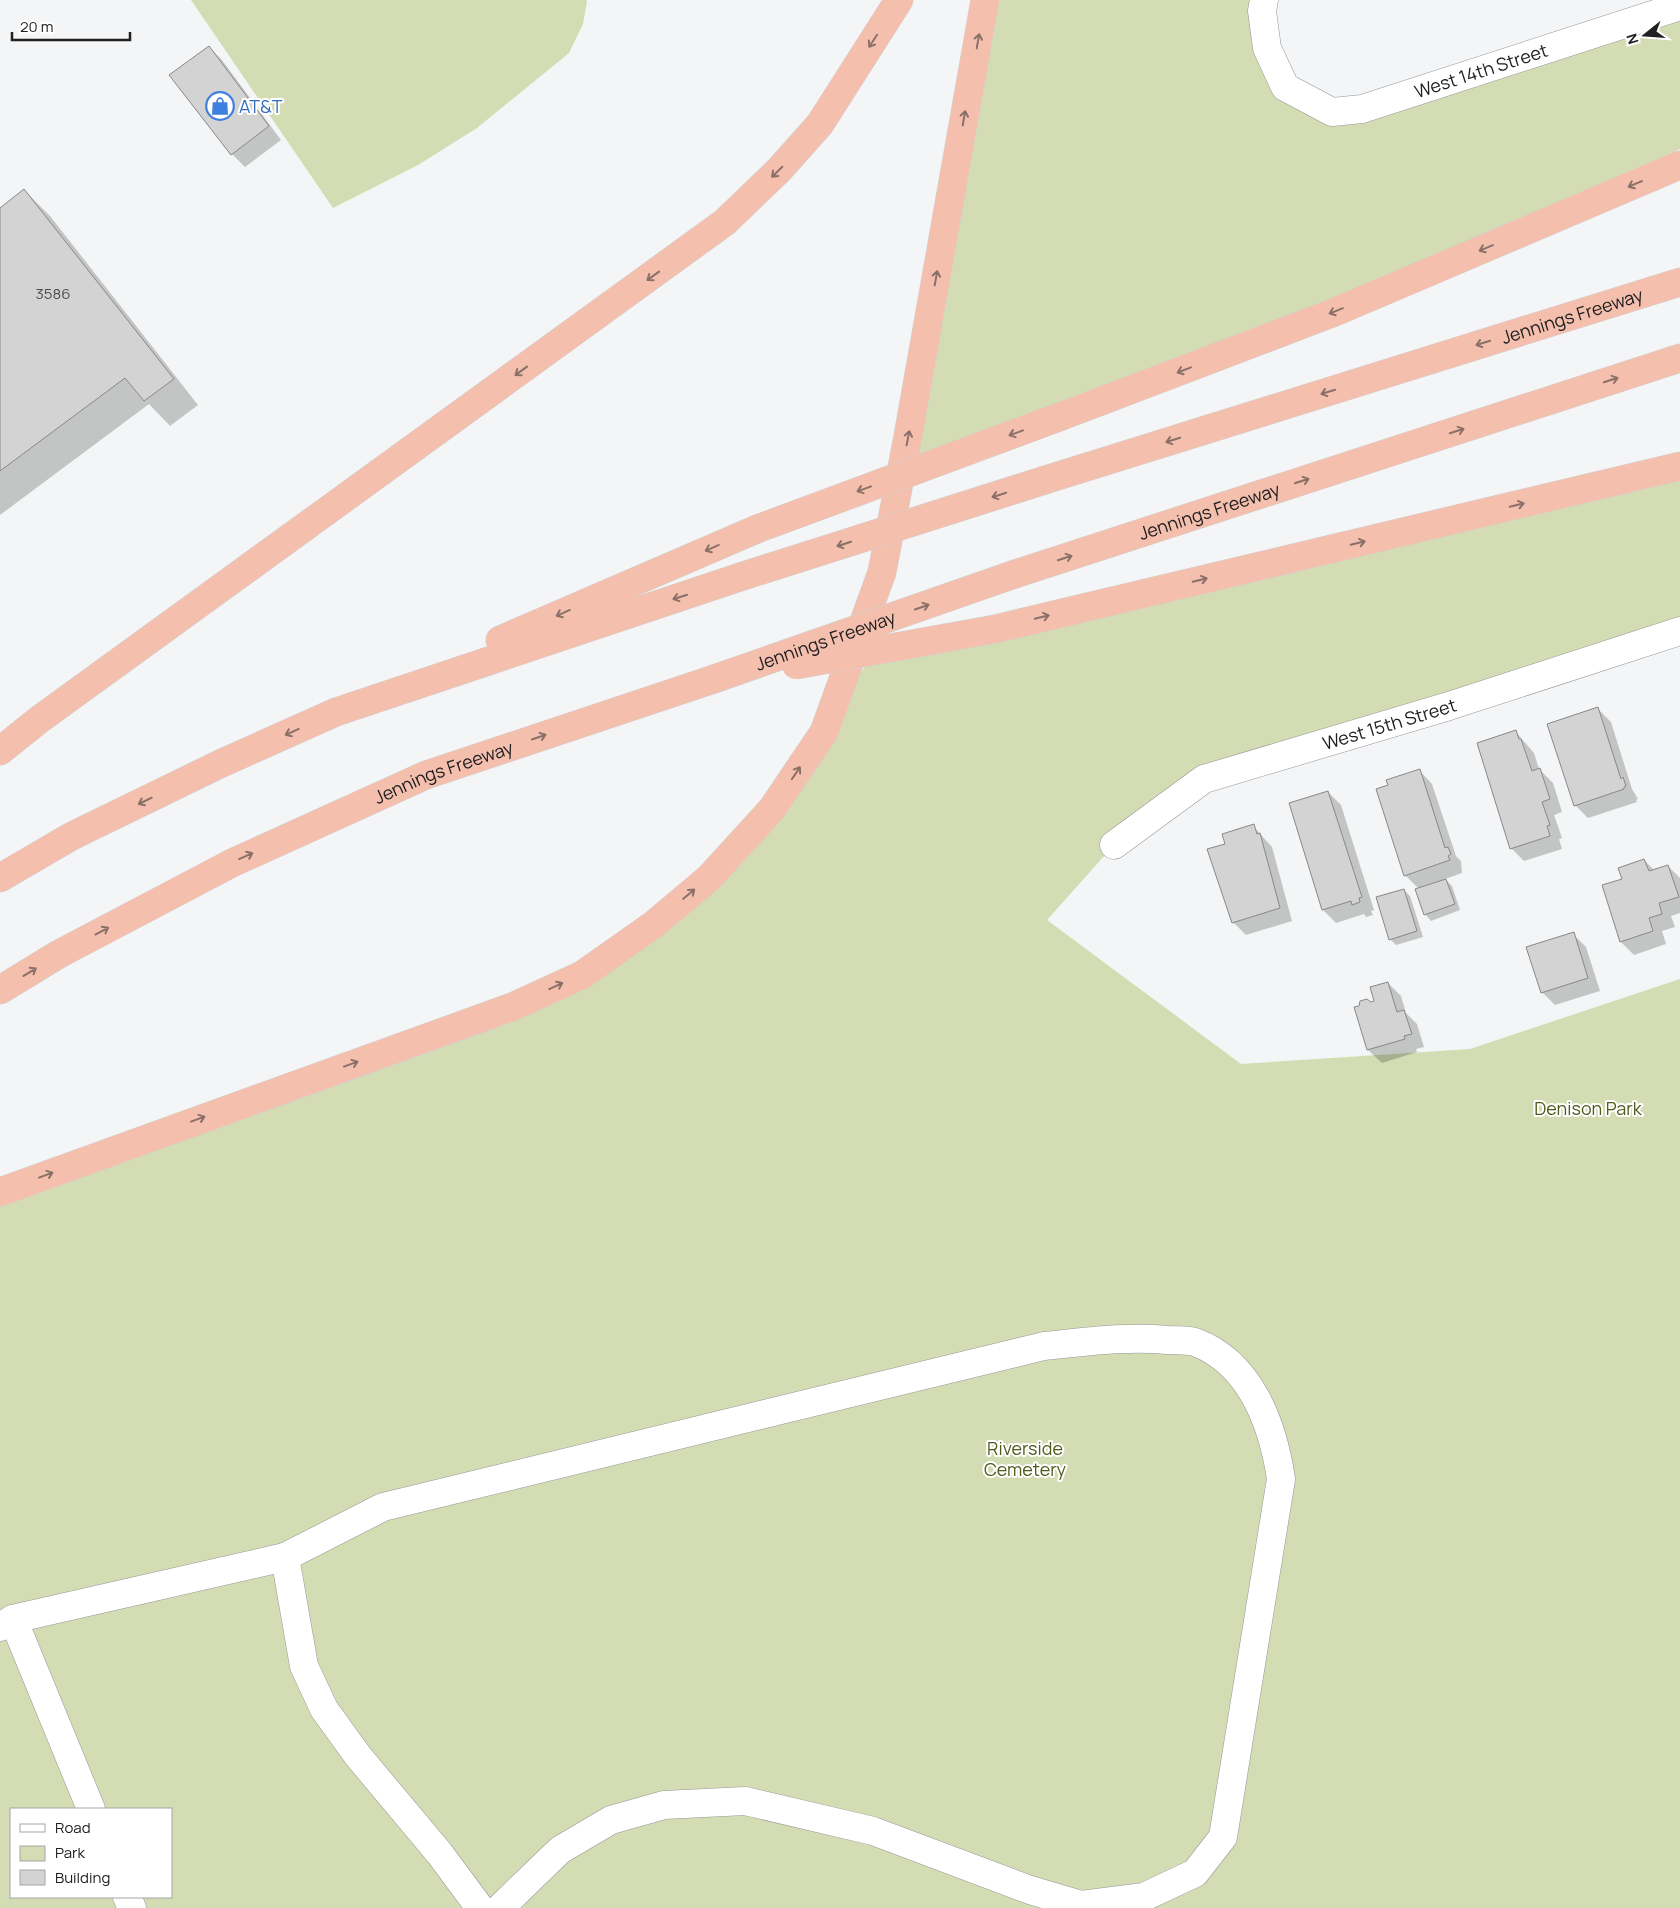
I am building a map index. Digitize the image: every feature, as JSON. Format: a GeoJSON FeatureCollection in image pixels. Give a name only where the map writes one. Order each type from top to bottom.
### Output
{"type":"FeatureCollection","features":[{"type":"Feature","properties":{"kind":"highway"},"geometry":{"type":"LineString","coordinates":[[0,751],[40,719],[725,222],[779,170],[820,124],[899,0]]}},
{"type":"Feature","properties":{"kind":"highway"},"geometry":{"type":"LineString","coordinates":[[0,1192],[512,1007],[582,975],[653,925],[709,878],[772,809],[824,732],[882,572],[985,0]]}},
{"type":"Feature","properties":{"kind":"highway"},"geometry":{"type":"LineString","coordinates":[[336,712],[757,529],[1335,312],[1680,165]]}},
{"type":"Feature","properties":{"kind":"highway","name":"Jennings Freeway"},"geometry":{"type":"LineString","coordinates":[[0,878],[72,836],[222,763],[336,712],[743,576],[1680,282]]}},
{"type":"Feature","properties":{"kind":"highway","name":"Jennings Freeway"},"geometry":{"type":"LineString","coordinates":[[0,990],[59,954],[232,863],[426,775],[711,680],[1018,574],[1680,358]]}},
{"type":"Feature","properties":{"kind":"highway"},"geometry":{"type":"LineString","coordinates":[[711,680],[995,629],[1680,466]]}},
{"type":"Feature","properties":{"kind":"street","name":"West 14th Street"},"geometry":{"type":"LineString","coordinates":[[1264,0],[1262,11],[1267,48],[1285,87],[1332,112],[1362,109],[1680,6]]}},
{"type":"Feature","properties":{"kind":"street","name":"West 15th Street"},"geometry":{"type":"LineString","coordinates":[[1114,845],[1204,779],[1449,706],[1680,631]]}},
{"type":"Feature","properties":{"kind":"street"},"geometry":{"type":"LineString","coordinates":[[91,1808],[6,1623],[285,1557],[383,1507],[1044,1346],[1137,1337],[1194,1342],[1230,1361],[1250,1386],[1276,1445],[1281,1480],[1222,1837],[1195,1873],[1144,1897],[1081,1905],[1030,1890],[873,1831],[745,1801],[664,1805],[611,1820],[560,1850],[500,1908]]}},
{"type":"Feature","properties":{"kind":"street"},"geometry":{"type":"LineString","coordinates":[[285,1557],[304,1666],[324,1709],[358,1756],[440,1854],[480,1908]]}},
{"type":"Feature","properties":{"kind":"green space"},"geometry":{"type":"Polygon","coordinates":[[[191,0],[586,0],[587,2],[583,24],[569,53],[477,128],[418,165],[333,208],[191,0]]]}},
{"type":"Feature","properties":{"kind":"green space"},"geometry":{"type":"Polygon","coordinates":[[[985,0],[1264,0],[1285,87],[1332,112],[1680,6],[1680,149],[1335,312],[901,473],[985,0]]]}},
{"type":"Feature","properties":{"kind":"green space","name":"Riverside Cemetery"},"geometry":{"type":"Polygon","coordinates":[[[1680,466],[1680,631],[1204,779],[1114,845],[1047,920],[1241,1064],[1470,1049],[1680,979],[1680,1908],[0,1908],[0,1192],[512,1007],[653,925],[824,732],[875,650],[1680,466]]]}},
{"type":"Feature","properties":{"kind":"building"},"geometry":{"type":"Polygon","coordinates":[[[209,46],[269,126],[231,155],[169,75],[209,46]]]}},
{"type":"Feature","properties":{"kind":"building"},"geometry":{"type":"Polygon","coordinates":[[[24,189],[174,379],[144,401],[125,378],[0,471],[0,208],[24,189]]]}},
{"type":"Feature","properties":{"kind":"building"},"geometry":{"type":"Polygon","coordinates":[[[1598,707],[1621,779],[1623,777],[1626,786],[1624,789],[1574,806],[1547,724],[1598,707]]]}},
{"type":"Feature","properties":{"kind":"building"},"geometry":{"type":"Polygon","coordinates":[[[1516,730],[1532,771],[1540,768],[1550,799],[1542,802],[1550,825],[1547,826],[1550,836],[1510,849],[1477,743],[1516,730]]]}},
{"type":"Feature","properties":{"kind":"building"},"geometry":{"type":"Polygon","coordinates":[[[1420,769],[1445,848],[1448,847],[1451,854],[1448,856],[1450,860],[1404,876],[1376,789],[1388,785],[1386,780],[1420,769]]]}},
{"type":"Feature","properties":{"kind":"building"},"geometry":{"type":"Polygon","coordinates":[[[1328,791],[1362,897],[1359,898],[1360,902],[1352,905],[1351,901],[1322,910],[1289,803],[1328,791]]]}},
{"type":"Feature","properties":{"kind":"building"},"geometry":{"type":"Polygon","coordinates":[[[1254,824],[1257,834],[1260,833],[1280,908],[1232,923],[1207,849],[1225,844],[1222,834],[1254,824]]]}},
{"type":"Feature","properties":{"kind":"building"},"geometry":{"type":"Polygon","coordinates":[[[1644,859],[1649,871],[1668,865],[1679,897],[1659,903],[1662,914],[1649,918],[1653,931],[1620,942],[1602,885],[1622,879],[1618,868],[1644,859]]]}},
{"type":"Feature","properties":{"kind":"building"},"geometry":{"type":"Polygon","coordinates":[[[1446,879],[1455,904],[1424,915],[1415,889],[1446,879]]]}},
{"type":"Feature","properties":{"kind":"building"},"geometry":{"type":"Polygon","coordinates":[[[1404,889],[1417,931],[1389,940],[1376,897],[1404,889]]]}},
{"type":"Feature","properties":{"kind":"building"},"geometry":{"type":"Polygon","coordinates":[[[1574,932],[1588,978],[1541,993],[1526,947],[1574,932]]]}},
{"type":"Feature","properties":{"kind":"building"},"geometry":{"type":"Polygon","coordinates":[[[1388,982],[1397,1012],[1404,1010],[1412,1034],[1404,1036],[1405,1039],[1367,1050],[1354,1007],[1359,1006],[1360,1001],[1367,999],[1371,1002],[1374,1001],[1370,987],[1388,982]]]}},
{"type":"Feature","properties":{"kind":"place","name":"AT&T"},"geometry":{"type":"Point","coordinates":[220,106]}},
{"type":"Feature","properties":{"kind":"park label","name":"Denison Park"},"geometry":{"type":"Point","coordinates":[1588,1108]}}]}
